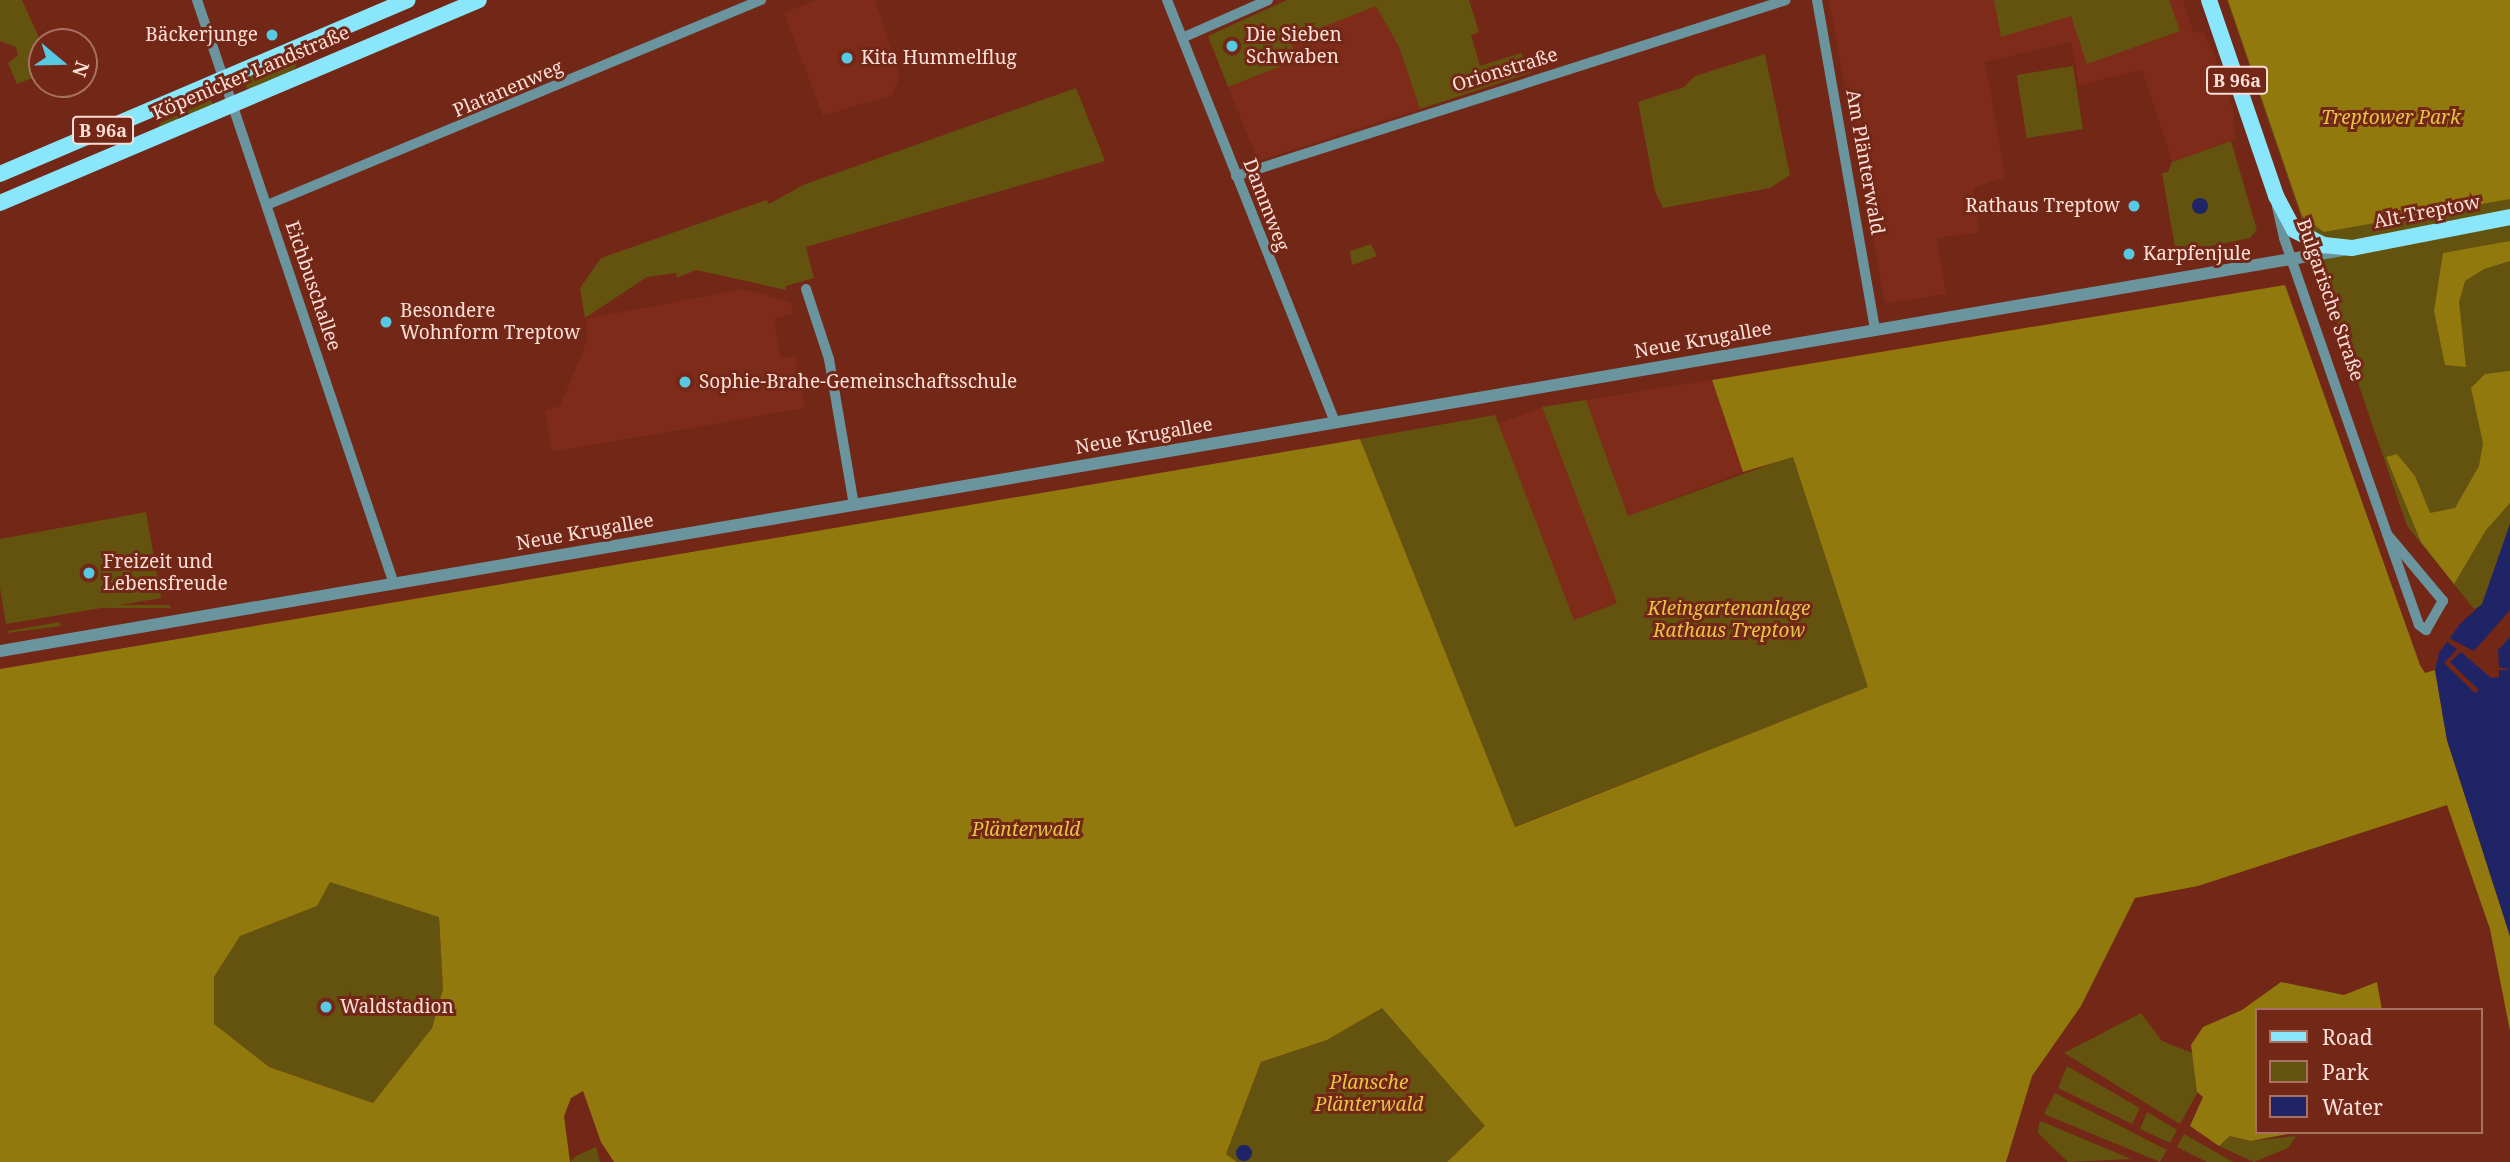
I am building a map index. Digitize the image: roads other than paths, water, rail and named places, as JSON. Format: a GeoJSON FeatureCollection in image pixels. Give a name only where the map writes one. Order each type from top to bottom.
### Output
{"type":"FeatureCollection","features":[{"type":"Feature","properties":{"kind":"main road","name":"Köpenicker Landstraße"},"geometry":{"type":"LineString","coordinates":[[0,174],[407,0]]}},
{"type":"Feature","properties":{"kind":"main road","name":"Köpenicker Landstraße"},"geometry":{"type":"LineString","coordinates":[[0,203],[480,0]]}},
{"type":"Feature","properties":{"kind":"main road","name":"Bulgarische Straße"},"geometry":{"type":"LineString","coordinates":[[2209,0],[2276,196]]}},
{"type":"Feature","properties":{"kind":"main road","name":"Alt-Treptow"},"geometry":{"type":"LineString","coordinates":[[2276,196],[2288,223],[2305,238],[2352,248],[2510,217]]}},
{"type":"Feature","properties":{"kind":"street","name":"Eichbuschallee"},"geometry":{"type":"LineString","coordinates":[[197,0],[394,584]]}},
{"type":"Feature","properties":{"kind":"street","name":"Platanenweg"},"geometry":{"type":"LineString","coordinates":[[267,205],[761,0]]}},
{"type":"Feature","properties":{"kind":"street","name":"Dammweg"},"geometry":{"type":"LineString","coordinates":[[1167,0],[1335,422]]}},
{"type":"Feature","properties":{"kind":"street"},"geometry":{"type":"LineString","coordinates":[[1182,38],[1268,0]]}},
{"type":"Feature","properties":{"kind":"street","name":"Orionstraße"},"geometry":{"type":"LineString","coordinates":[[1236,176],[1786,0]]}},
{"type":"Feature","properties":{"kind":"street","name":"Am Plänterwald"},"geometry":{"type":"LineString","coordinates":[[1816,0],[1875,330]]}},
{"type":"Feature","properties":{"kind":"street","name":"Bulgarische Straße"},"geometry":{"type":"LineString","coordinates":[[2276,196],[2284,238],[2295,261],[2387,534],[2419,625],[2426,630],[2443,601],[2387,534]]}},
{"type":"Feature","properties":{"kind":"street","name":"Alt-Treptow"},"geometry":{"type":"LineString","coordinates":[[2295,261],[2352,248]]}},
{"type":"Feature","properties":{"kind":"street","name":"Neue Krugallee"},"geometry":{"type":"LineString","coordinates":[[0,651],[1875,330],[2295,261]]}},
{"type":"Feature","properties":{"kind":"street"},"geometry":{"type":"LineString","coordinates":[[806,289],[829,359],[854,505]]}},
{"type":"Feature","properties":{"kind":"water"},"geometry":{"type":"Polygon","coordinates":[[[2200,198],[2206,200],[2206,212],[2200,214],[2194,212],[2192,206],[2194,200],[2200,198]]]}},
{"type":"Feature","properties":{"kind":"water"},"geometry":{"type":"Polygon","coordinates":[[[2510,524],[2510,936],[2447,740],[2435,670],[2439,653],[2460,624],[2482,604],[2510,524]]]}},
{"type":"Feature","properties":{"kind":"water"},"geometry":{"type":"Polygon","coordinates":[[[1241,1145],[1247,1145],[1252,1153],[1250,1159],[1241,1161],[1236,1156],[1236,1150],[1241,1145]]]}},
{"type":"Feature","properties":{"kind":"place","name":"Bäckerjunge"},"geometry":{"type":"Point","coordinates":[272,35]}},
{"type":"Feature","properties":{"kind":"place","name":"Die Sieben Schwaben"},"geometry":{"type":"Point","coordinates":[1232,46]}},
{"type":"Feature","properties":{"kind":"place","name":"Kita Hummelflug"},"geometry":{"type":"Point","coordinates":[847,58]}},
{"type":"Feature","properties":{"kind":"place","name":"Rathaus Treptow"},"geometry":{"type":"Point","coordinates":[2134,206]}},
{"type":"Feature","properties":{"kind":"place","name":"Karpfenjule"},"geometry":{"type":"Point","coordinates":[2129,254]}},
{"type":"Feature","properties":{"kind":"place","name":"Besondere Wohnform Treptow"},"geometry":{"type":"Point","coordinates":[386,322]}},
{"type":"Feature","properties":{"kind":"place","name":"Sophie-Brahe-Gemeinschaftsschule"},"geometry":{"type":"Point","coordinates":[685,382]}},
{"type":"Feature","properties":{"kind":"place","name":"Freizeit und Lebensfreude"},"geometry":{"type":"Point","coordinates":[89,573]}},
{"type":"Feature","properties":{"kind":"place","name":"Waldstadion"},"geometry":{"type":"Point","coordinates":[326,1007]}},
{"type":"Feature","properties":{"kind":"park label","name":"Treptower Park"},"geometry":{"type":"Point","coordinates":[2391,118]}},
{"type":"Feature","properties":{"kind":"park label","name":"Kleingartenanlage Rathaus Treptow"},"geometry":{"type":"Point","coordinates":[1729,620]}},
{"type":"Feature","properties":{"kind":"park label","name":"Plänterwald"},"geometry":{"type":"Point","coordinates":[1026,830]}},
{"type":"Feature","properties":{"kind":"park label","name":"Plansche Plänterwald"},"geometry":{"type":"Point","coordinates":[1369,1094]}}]}
